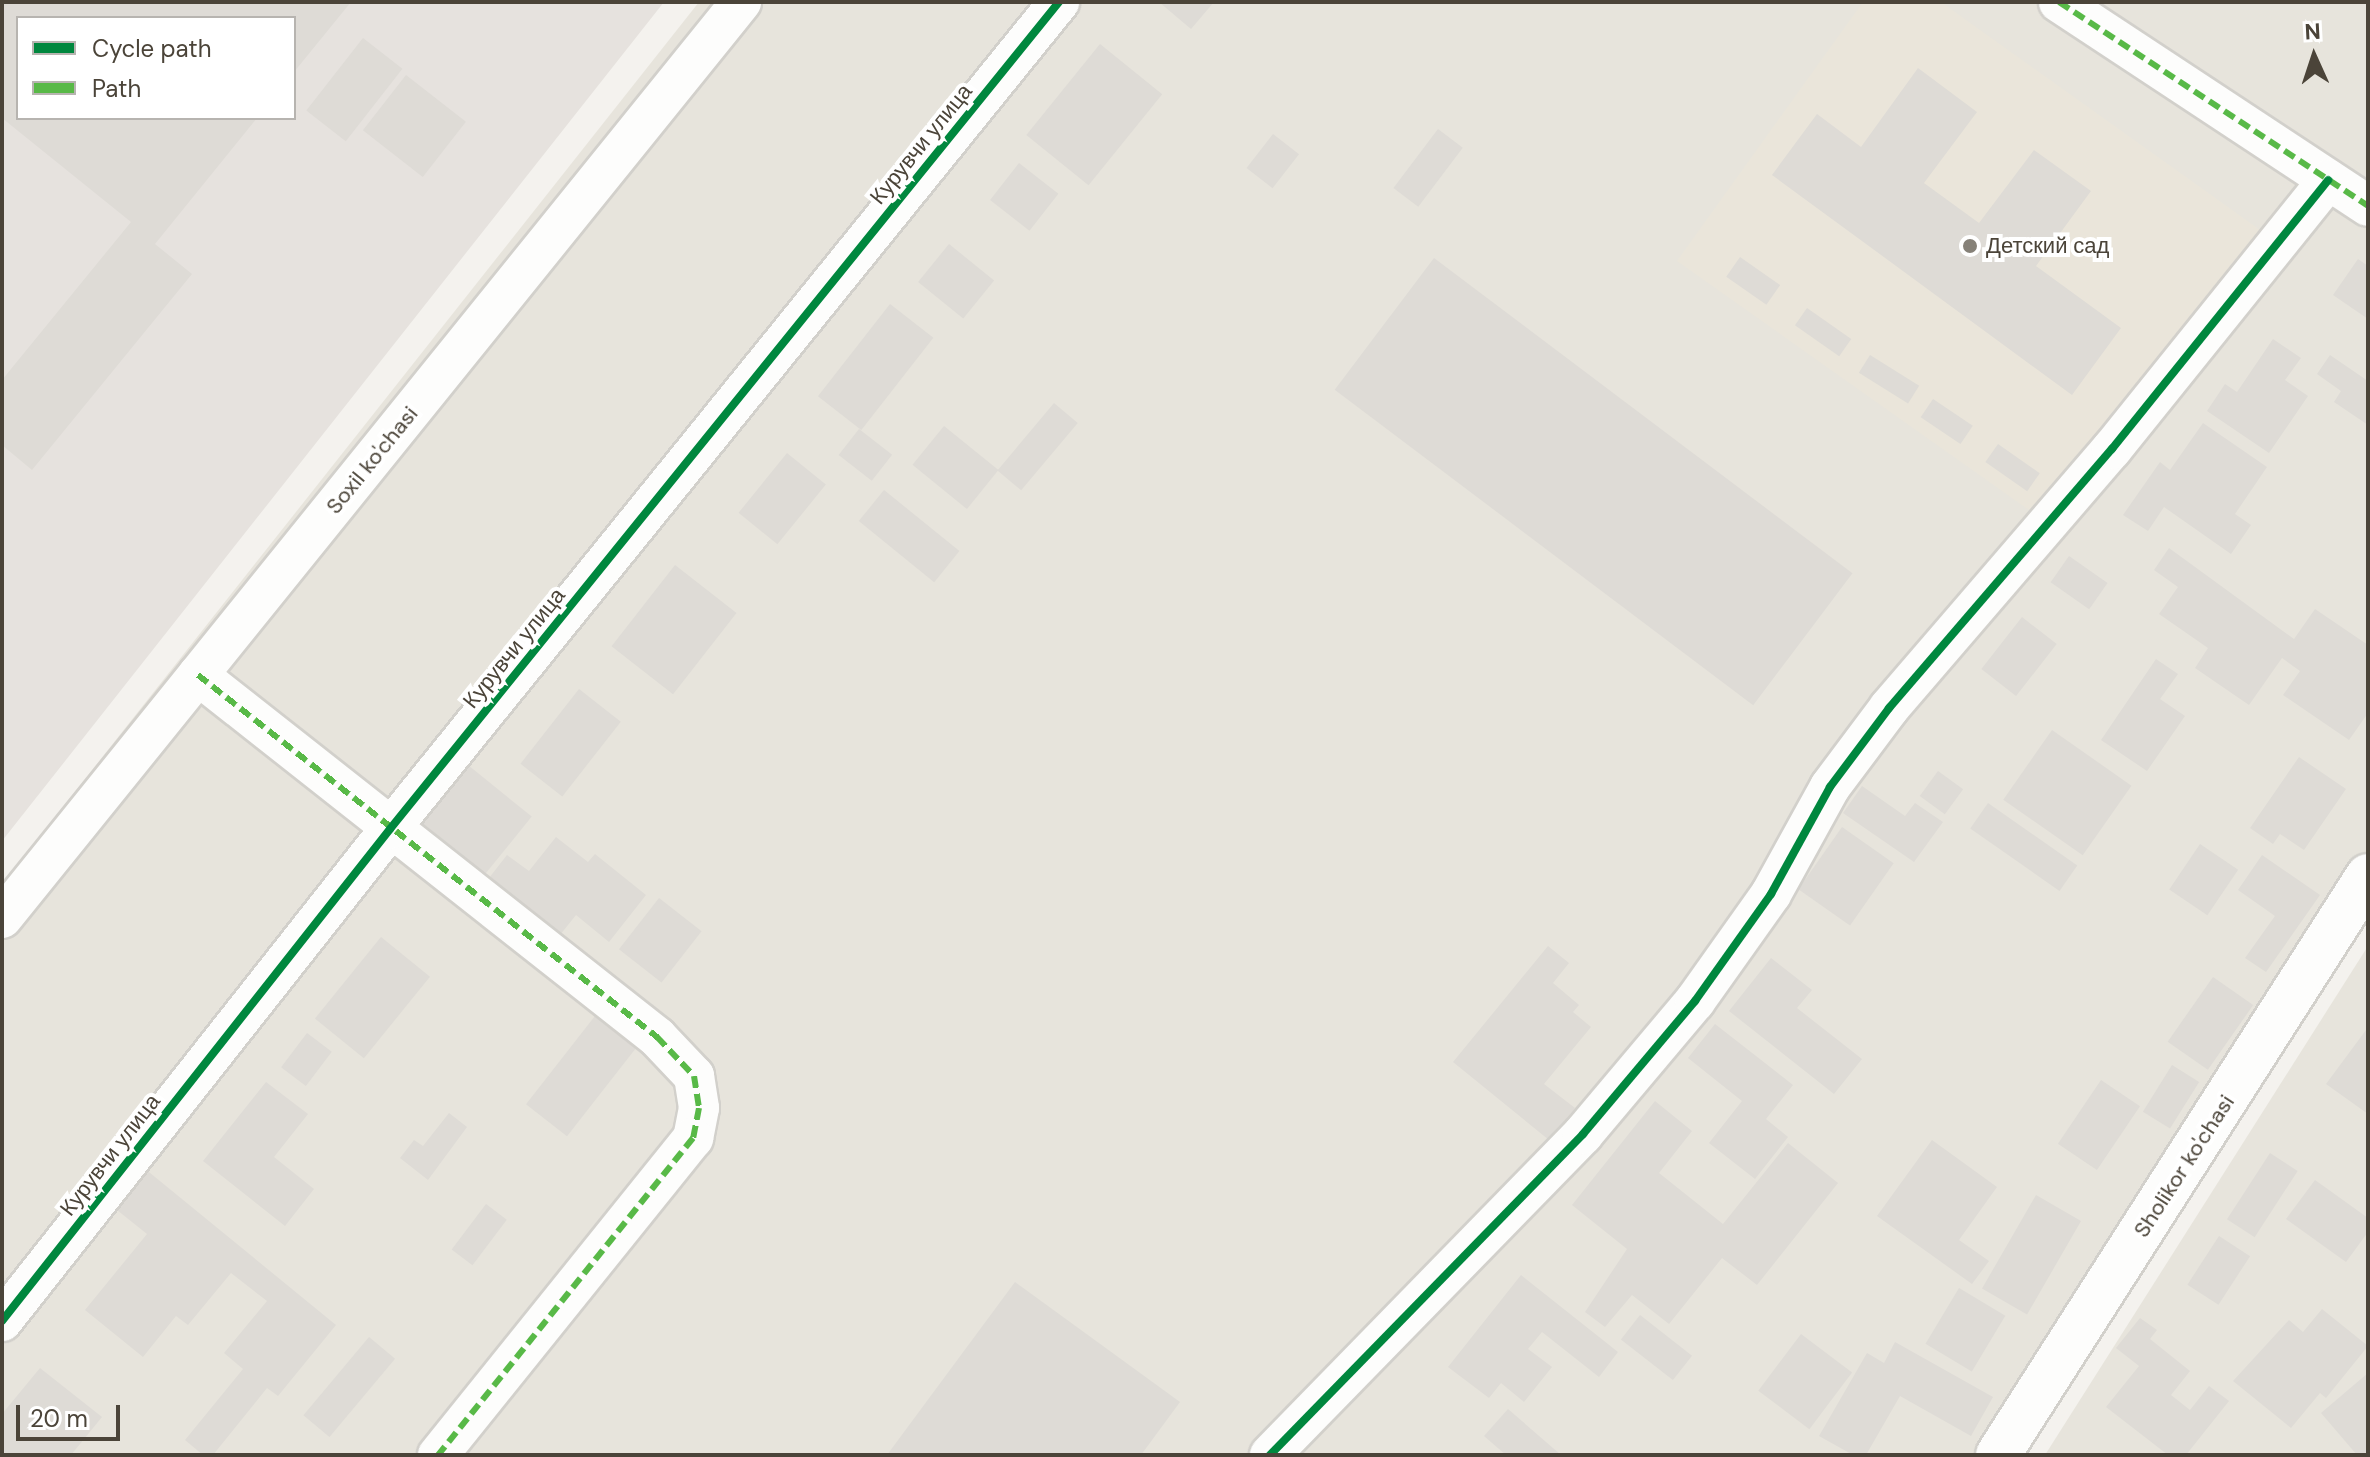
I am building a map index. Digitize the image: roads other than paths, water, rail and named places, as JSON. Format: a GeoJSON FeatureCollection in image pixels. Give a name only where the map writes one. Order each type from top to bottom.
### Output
{"type":"FeatureCollection","features":[{"type":"Feature","properties":{"kind":"street","name":"Soxil ko'chasi"},"geometry":{"type":"LineString","coordinates":[[2,918],[741,2]]}},
{"type":"Feature","properties":{"kind":"street","name":"Курувчи улица"},"geometry":{"type":"LineString","coordinates":[[2,1321],[390,829],[1059,2]]}},
{"type":"Feature","properties":{"kind":"street"},"geometry":{"type":"LineString","coordinates":[[2059,2],[2368,206]]}},
{"type":"Feature","properties":{"kind":"street"},"geometry":{"type":"LineString","coordinates":[[1270,1455],[1583,1134],[1695,1001],[1771,894],[1830,787],[1889,708],[2112,449],[2328,180]]}},
{"type":"Feature","properties":{"kind":"street"},"geometry":{"type":"LineString","coordinates":[[198,675],[657,1037],[694,1076],[699,1108],[693,1138],[438,1455]]}},
{"type":"Feature","properties":{"kind":"street","name":"Sholikor ko'chasi"},"geometry":{"type":"LineString","coordinates":[[1998,1455],[2368,876]]}},
{"type":"Feature","properties":{"kind":"place","name":"Детский сад"},"geometry":{"type":"Point","coordinates":[1970,246]}}]}
